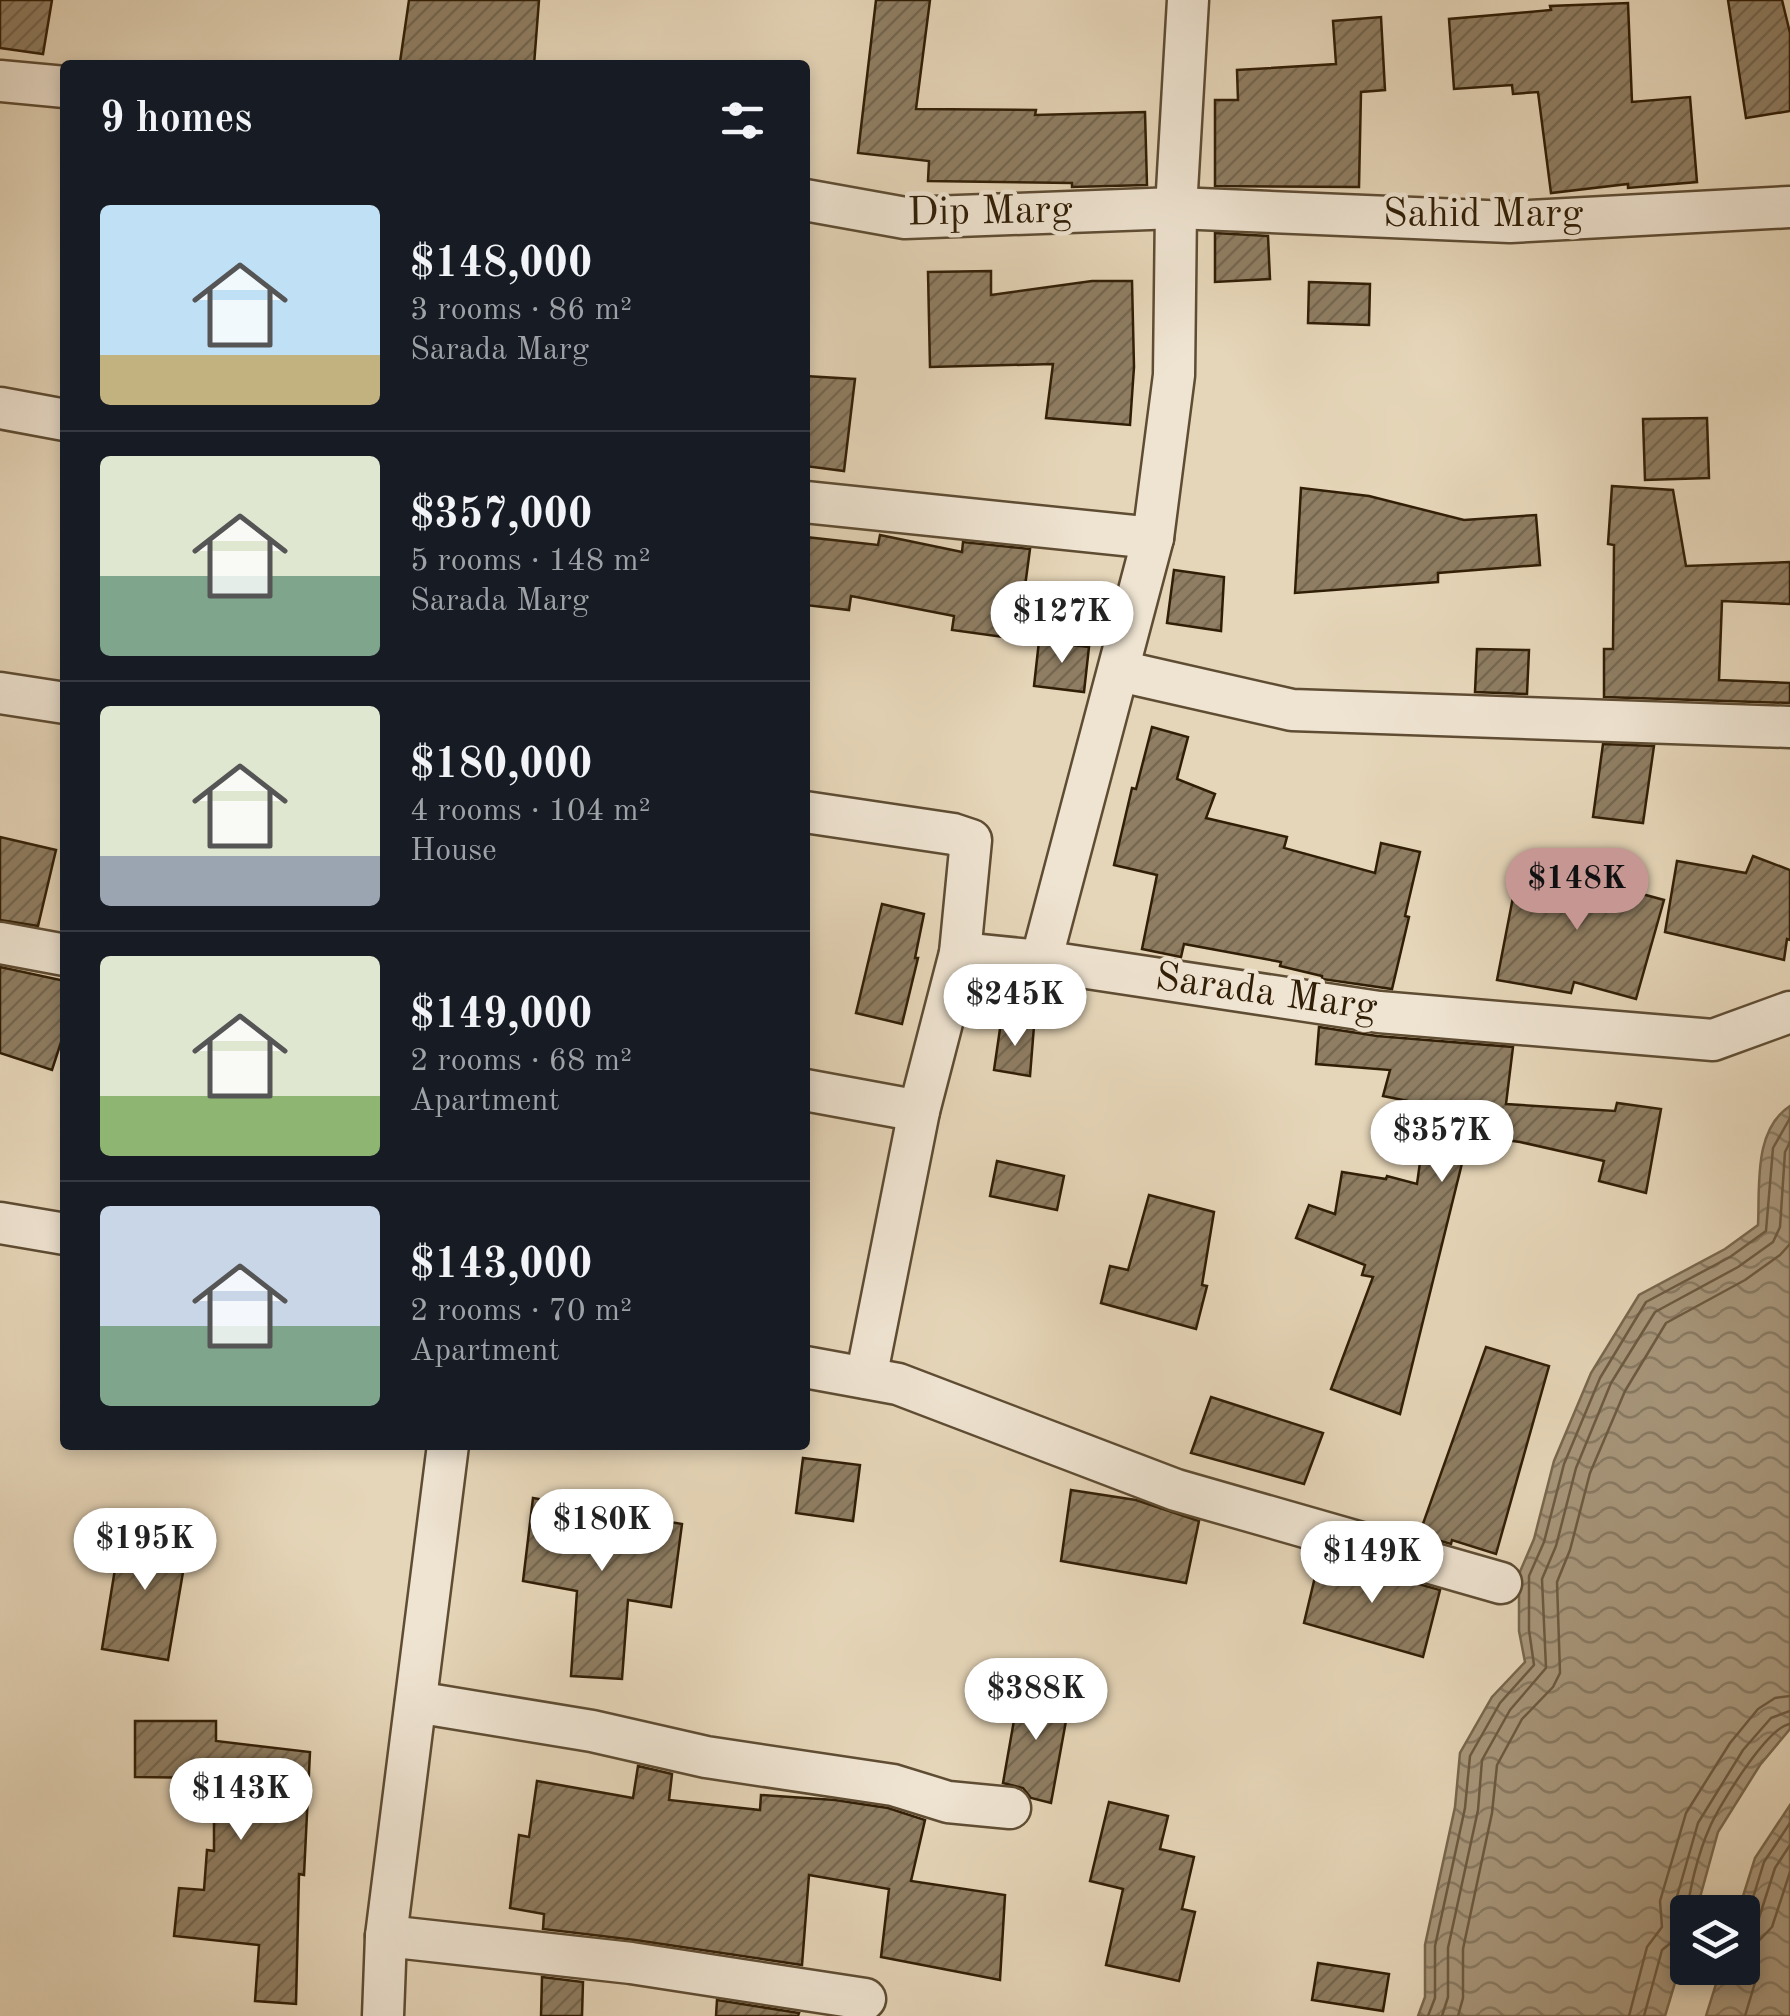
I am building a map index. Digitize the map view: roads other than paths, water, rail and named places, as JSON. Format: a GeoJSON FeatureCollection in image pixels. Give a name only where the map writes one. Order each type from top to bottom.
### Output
{"type":"FeatureCollection","features":[{"type":"Feature","properties":{"kind":"street"},"geometry":{"type":"LineString","coordinates":[[1041,961],[1153,538],[1174,375],[1176,208],[1188,0]]}},
{"type":"Feature","properties":{"kind":"street"},"geometry":{"type":"LineString","coordinates":[[0,80],[60,87]]}},
{"type":"Feature","properties":{"kind":"street","name":"Dip Marg"},"geometry":{"type":"LineString","coordinates":[[810,201],[905,218],[1176,208]]}},
{"type":"Feature","properties":{"kind":"street","name":"Sahid Marg"},"geometry":{"type":"LineString","coordinates":[[1176,208],[1510,222],[1790,207]]}},
{"type":"Feature","properties":{"kind":"street"},"geometry":{"type":"LineString","coordinates":[[2,420],[60,420]]}},
{"type":"Feature","properties":{"kind":"street"},"geometry":{"type":"LineString","coordinates":[[810,503],[1153,538]]}},
{"type":"Feature","properties":{"kind":"street"},"geometry":{"type":"LineString","coordinates":[[1120,671],[1292,710],[1790,727]]}},
{"type":"Feature","properties":{"kind":"street"},"geometry":{"type":"LineString","coordinates":[[0,694],[60,702]]}},
{"type":"Feature","properties":{"kind":"street"},"geometry":{"type":"LineString","coordinates":[[810,813],[971,840],[960,953],[919,1111],[866,1378]]}},
{"type":"Feature","properties":{"kind":"street"},"geometry":{"type":"LineString","coordinates":[[0,943],[60,954]]}},
{"type":"Feature","properties":{"kind":"street","name":"Sarada Marg"},"geometry":{"type":"LineString","coordinates":[[960,953],[1041,961],[1379,1012],[1713,1040],[1790,1012]]}},
{"type":"Feature","properties":{"kind":"street"},"geometry":{"type":"LineString","coordinates":[[810,1091],[919,1111]]}},
{"type":"Feature","properties":{"kind":"street"},"geometry":{"type":"LineString","coordinates":[[0,1223],[60,1233]]}},
{"type":"Feature","properties":{"kind":"street"},"geometry":{"type":"LineString","coordinates":[[810,1368],[898,1384],[1176,1490],[1501,1584]]}},
{"type":"Feature","properties":{"kind":"street"},"geometry":{"type":"LineString","coordinates":[[383,2016],[386,1936],[447,1450]]}},
{"type":"Feature","properties":{"kind":"street"},"geometry":{"type":"LineString","coordinates":[[416,1702],[592,1730],[706,1757],[894,1786],[948,1802],[1010,1808]]}},
{"type":"Feature","properties":{"kind":"street"},"geometry":{"type":"LineString","coordinates":[[386,1936],[632,1963],[865,1999]]}},
{"type":"Feature","properties":{"kind":"water"},"geometry":{"type":"Polygon","coordinates":[[[1790,1106],[1790,1729],[1760,1765],[1718,1832],[1701,1895],[1670,1895],[1670,1985],[1674,1985],[1665,2016],[1418,2016],[1425,1997],[1425,1945],[1455,1807],[1460,1753],[1492,1697],[1525,1662],[1519,1631],[1519,1574],[1534,1539],[1554,1461],[1591,1373],[1639,1295],[1725,1249],[1758,1225],[1761,1160],[1778,1116],[1790,1106]]]}},
{"type":"Feature","properties":{"kind":"water"},"geometry":{"type":"Polygon","coordinates":[[[1790,1805],[1790,2016],[1706,2016],[1716,1985],[1760,1985],[1760,1895],[1743,1895],[1755,1858],[1790,1805]]]}}]}
